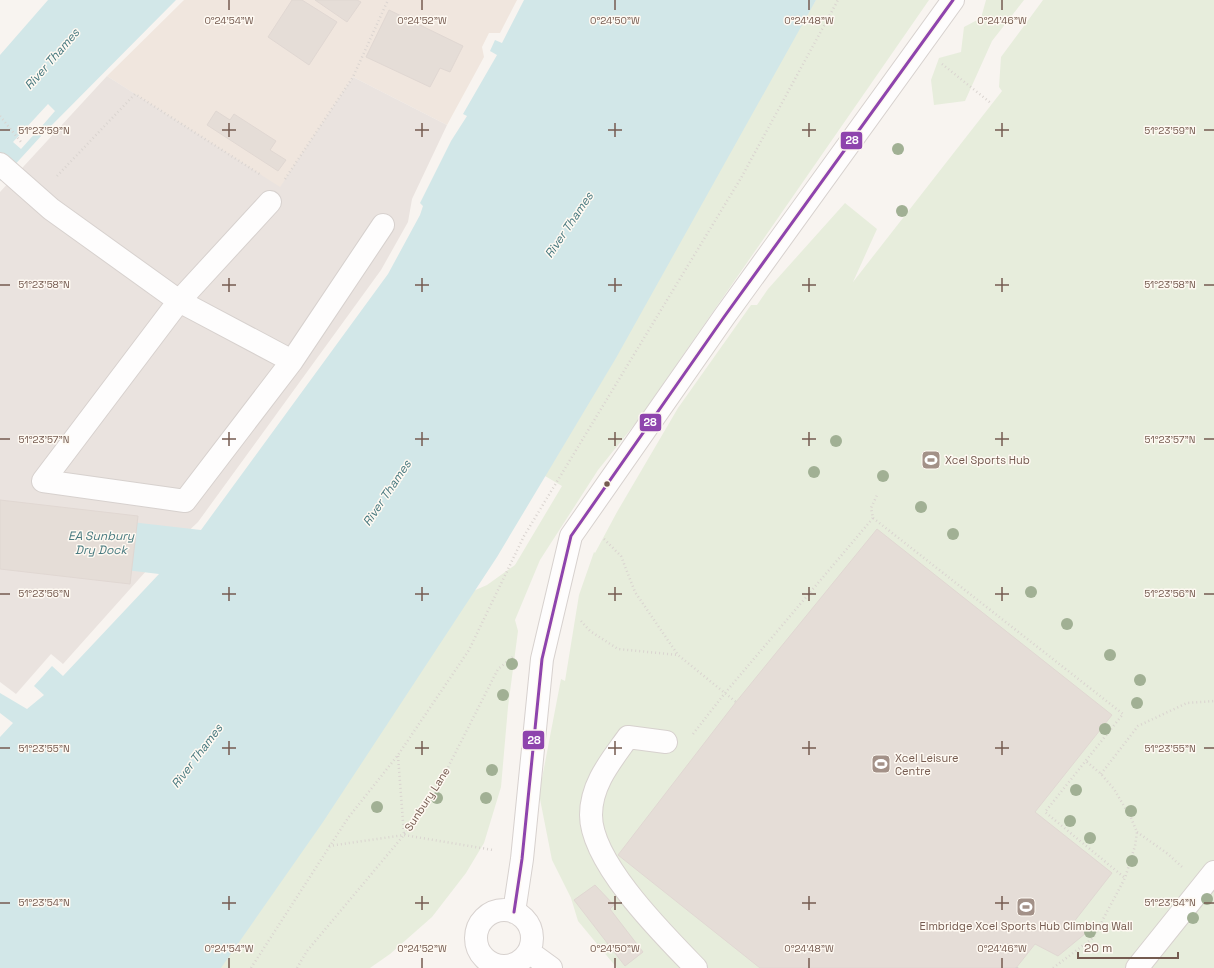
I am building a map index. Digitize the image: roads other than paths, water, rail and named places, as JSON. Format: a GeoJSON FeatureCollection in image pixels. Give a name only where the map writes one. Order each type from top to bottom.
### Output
{"type":"FeatureCollection","features":[{"type":"Feature","properties":{"kind":"street"},"geometry":{"type":"LineString","coordinates":[[514,912],[523,854],[542,659],[571,536],[724,317],[953,0]]}},
{"type":"Feature","properties":{"kind":"street"},"geometry":{"type":"LineString","coordinates":[[0,164],[51,209],[180,301],[292,361]]}},
{"type":"Feature","properties":{"kind":"street"},"geometry":{"type":"LineString","coordinates":[[270,202],[180,301],[43,481],[185,501],[292,361],[383,225]]}},
{"type":"Feature","properties":{"kind":"street"},"geometry":{"type":"LineString","coordinates":[[666,742],[628,737],[601,774],[595,791],[591,815],[594,837],[611,868],[656,928],[696,968]]}},
{"type":"Feature","properties":{"kind":"street"},"geometry":{"type":"LineString","coordinates":[[1137,968],[1209,879]]}},
{"type":"Feature","properties":{"kind":"street"},"geometry":{"type":"LineString","coordinates":[[503,910],[514,912],[529,924],[532,934],[532,943],[529,952],[517,964],[497,966],[488,962],[481,955],[476,944],[476,934],[479,925],[485,917],[494,912],[503,910]]}},
{"type":"Feature","properties":{"kind":"street"},"geometry":{"type":"LineString","coordinates":[[529,952],[551,968]]}},
{"type":"Feature","properties":{"kind":"water","name":"River Thames"},"geometry":{"type":"Polygon","coordinates":[[[48,0],[176,0],[47,130],[42,126],[55,111],[48,104],[13,142],[21,149],[38,130],[42,135],[0,181],[0,55],[48,0]]]}},
{"type":"Feature","properties":{"kind":"water"},"geometry":{"type":"Polygon","coordinates":[[[524,0],[816,0],[616,358],[497,557],[323,822],[221,968],[0,968],[0,737],[13,723],[0,713],[0,693],[27,709],[44,695],[34,686],[52,666],[63,676],[159,574],[0,555],[0,507],[201,530],[388,274],[420,215],[423,206],[420,203],[451,141],[467,116],[463,114],[497,55],[490,51],[495,40],[502,43],[524,0]]]}},
{"type":"Feature","properties":{"kind":"place","name":"Xcel Sports Hub"},"geometry":{"type":"Point","coordinates":[931,460]}},
{"type":"Feature","properties":{"kind":"place","name":"Xcel Leisure Centre"},"geometry":{"type":"Point","coordinates":[881,764]}},
{"type":"Feature","properties":{"kind":"place","name":"Elmbridge Xcel Sports Hub Climbing Wall"},"geometry":{"type":"Point","coordinates":[1026,907]}},
{"type":"Feature","properties":{"kind":"water label","name":"EA Sunbury Dry Dock"},"geometry":{"type":"Point","coordinates":[101,543]}}]}
